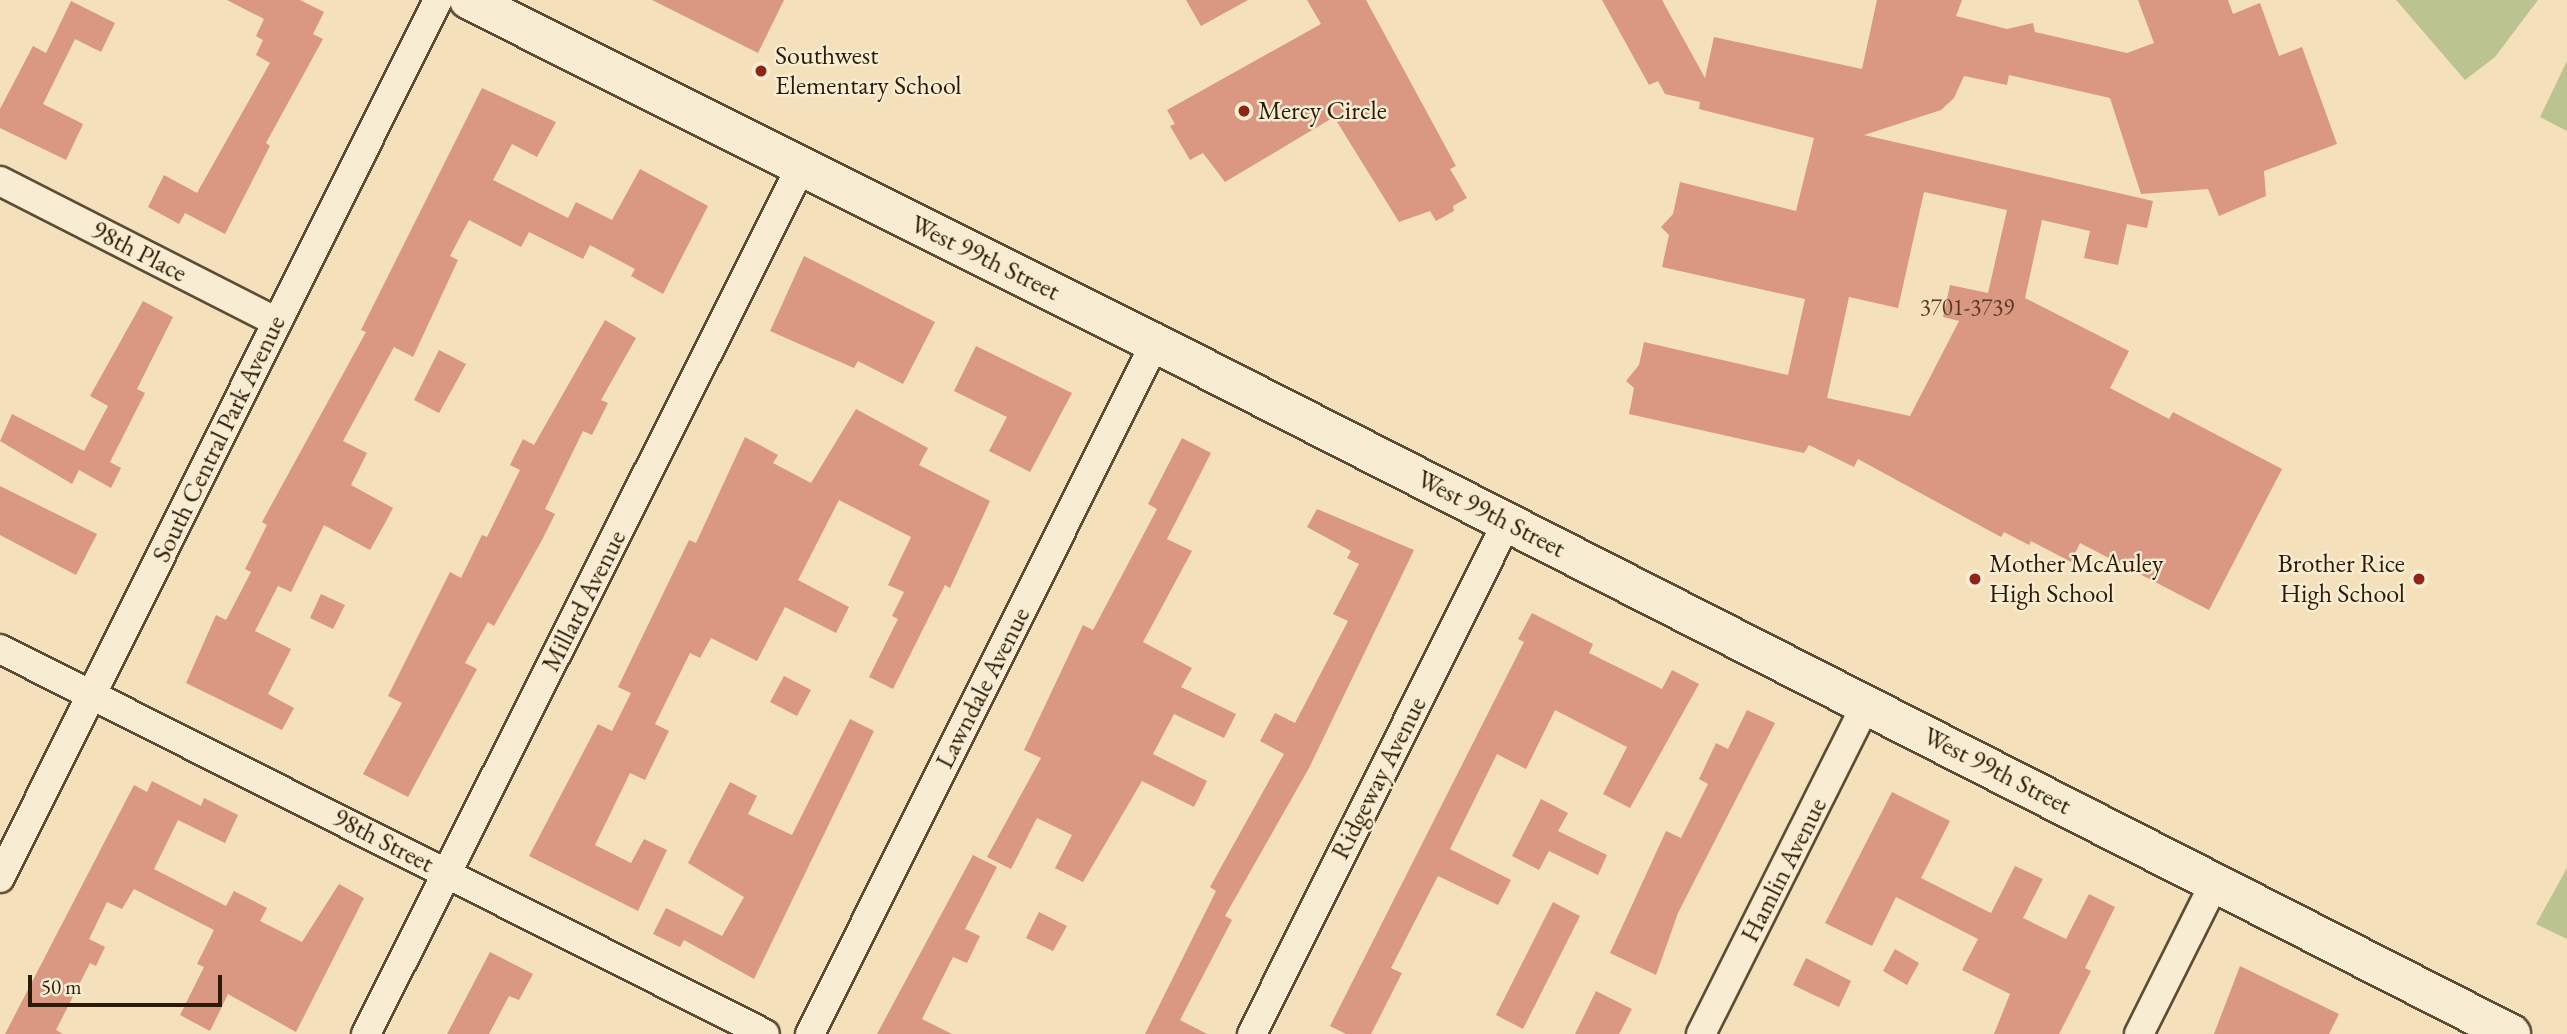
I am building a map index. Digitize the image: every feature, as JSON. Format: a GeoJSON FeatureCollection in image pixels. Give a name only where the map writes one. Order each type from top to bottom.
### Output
{"type":"FeatureCollection","features":[{"type":"Feature","properties":{"kind":"street","name":"South Central Park Avenue"},"geometry":{"type":"LineString","coordinates":[[0,878],[438,0]]}},
{"type":"Feature","properties":{"kind":"street","name":"West 99th Street"},"geometry":{"type":"LineString","coordinates":[[469,0],[1155,342],[2511,1034]]}},
{"type":"Feature","properties":{"kind":"street","name":"Millard Avenue"},"geometry":{"type":"LineString","coordinates":[[366,1034],[801,167]]}},
{"type":"Feature","properties":{"kind":"street","name":"98th Place"},"geometry":{"type":"LineString","coordinates":[[0,181],[277,322]]}},
{"type":"Feature","properties":{"kind":"street","name":"Lawndale Avenue"},"geometry":{"type":"LineString","coordinates":[[810,1034],[1155,342]]}},
{"type":"Feature","properties":{"kind":"street","name":"Ridgeway Avenue"},"geometry":{"type":"LineString","coordinates":[[1252,1034],[1507,522]]}},
{"type":"Feature","properties":{"kind":"street","name":"98th Street"},"geometry":{"type":"LineString","coordinates":[[0,649],[765,1034]]}},
{"type":"Feature","properties":{"kind":"street","name":"Hamlin Avenue"},"geometry":{"type":"LineString","coordinates":[[1701,1034],[1866,705]]}},
{"type":"Feature","properties":{"kind":"street"},"geometry":{"type":"LineString","coordinates":[[2139,1034],[2215,881]]}},
{"type":"Feature","properties":{"kind":"green space"},"geometry":{"type":"Polygon","coordinates":[[[2396,0],[2538,0],[2495,57],[2465,80],[2396,0]]]}},
{"type":"Feature","properties":{"kind":"green space"},"geometry":{"type":"Polygon","coordinates":[[[2567,61],[2567,131],[2540,117],[2567,61]]]}},
{"type":"Feature","properties":{"kind":"green space"},"geometry":{"type":"Polygon","coordinates":[[[2567,868],[2567,939],[2536,924],[2567,868]]]}},
{"type":"Feature","properties":{"kind":"building"},"geometry":{"type":"Polygon","coordinates":[[[227,0],[300,0],[324,12],[313,34],[323,39],[266,143],[270,146],[225,234],[185,213],[179,224],[148,207],[164,175],[197,193],[270,63],[256,55],[263,40],[256,36],[264,19],[227,0]]]}},
{"type":"Feature","properties":{"kind":"building"},"geometry":{"type":"Polygon","coordinates":[[[652,0],[784,0],[758,53],[652,0]]]}},
{"type":"Feature","properties":{"kind":"building"},"geometry":{"type":"Polygon","coordinates":[[[1186,0],[1248,0],[1201,26],[1186,0]]]}},
{"type":"Feature","properties":{"kind":"building","name":"Mercy Circle"},"geometry":{"type":"Polygon","coordinates":[[[1307,0],[1366,0],[1456,166],[1450,169],[1467,198],[1453,206],[1454,211],[1436,221],[1430,211],[1399,222],[1334,117],[1225,182],[1203,153],[1190,160],[1170,126],[1175,124],[1167,110],[1321,24],[1307,0]]]}},
{"type":"Feature","properties":{"kind":"building"},"geometry":{"type":"Polygon","coordinates":[[[1602,0],[1662,0],[1705,78],[1714,37],[1862,69],[1877,0],[1962,0],[1956,16],[2007,29],[2033,23],[2035,32],[2127,53],[2154,43],[2138,0],[2228,0],[2233,14],[2260,3],[2279,56],[2302,47],[2337,144],[2264,171],[2266,196],[2219,216],[2208,189],[2141,194],[2110,98],[2009,75],[2007,85],[1964,76],[1954,98],[1941,110],[1864,135],[2153,201],[2147,228],[2127,224],[2118,265],[2084,258],[2090,231],[2042,220],[2025,298],[2129,351],[2110,388],[2169,419],[2173,412],[2282,469],[2209,610],[2080,543],[2071,562],[2031,541],[2029,545],[2004,532],[2001,537],[1858,459],[1854,467],[1809,445],[1804,453],[1629,414],[1634,388],[1626,381],[1639,365],[1644,342],[1788,375],[1805,299],[1662,267],[1669,235],[1661,227],[1673,214],[1680,182],[1796,211],[1814,138],[1699,109],[1700,102],[1665,94],[1658,81],[1649,85],[1602,0]],[[1924,192],[1898,308],[1849,297],[1827,398],[1910,416],[1959,321],[1943,317],[1950,285],[1988,293],[2007,210],[1924,192]]]}},
{"type":"Feature","properties":{"kind":"building"},"geometry":{"type":"Polygon","coordinates":[[[71,1],[115,23],[101,52],[75,39],[43,104],[83,124],[66,160],[0,128],[0,109],[33,46],[46,53],[71,1]]]}},
{"type":"Feature","properties":{"kind":"building"},"geometry":{"type":"Polygon","coordinates":[[[482,88],[556,122],[537,157],[512,144],[493,180],[568,218],[576,202],[612,220],[640,169],[708,206],[663,294],[631,276],[635,269],[590,245],[583,259],[529,232],[521,247],[469,220],[450,256],[458,260],[413,357],[394,347],[343,441],[367,453],[351,485],[393,508],[370,550],[324,525],[291,592],[278,586],[255,631],[291,649],[268,694],[294,708],[282,730],[186,683],[216,615],[226,620],[251,572],[245,569],[267,525],[262,522],[366,332],[361,330],[482,88]]]}},
{"type":"Feature","properties":{"kind":"building"},"geometry":{"type":"Polygon","coordinates":[[[804,256],[935,322],[903,384],[858,361],[854,368],[770,331],[804,256]]]}},
{"type":"Feature","properties":{"kind":"building"},"geometry":{"type":"Polygon","coordinates":[[[143,301],[173,317],[137,389],[145,393],[110,462],[121,468],[111,488],[79,470],[72,484],[0,441],[12,414],[84,451],[108,406],[90,396],[143,301]]]}},
{"type":"Feature","properties":{"kind":"building"},"geometry":{"type":"Polygon","coordinates":[[[605,320],[636,338],[601,400],[608,403],[592,435],[583,431],[545,509],[555,514],[542,540],[494,626],[488,622],[465,663],[477,669],[408,797],[363,774],[402,703],[388,696],[450,572],[461,578],[482,535],[487,537],[520,470],[510,465],[523,439],[534,445],[605,320]]]}},
{"type":"Feature","properties":{"kind":"building"},"geometry":{"type":"Polygon","coordinates":[[[976,346],[1072,393],[1030,472],[989,451],[1007,417],[954,391],[976,346]]]}},
{"type":"Feature","properties":{"kind":"building"},"geometry":{"type":"Polygon","coordinates":[[[439,350],[466,364],[439,413],[414,400],[439,350]]]}},
{"type":"Feature","properties":{"kind":"building"},"geometry":{"type":"Polygon","coordinates":[[[856,409],[928,448],[919,465],[990,501],[950,588],[945,585],[893,689],[869,677],[898,619],[892,616],[904,592],[888,585],[911,537],[839,500],[798,580],[849,607],[836,633],[785,607],[757,661],[711,638],[700,658],[690,653],[655,724],[669,731],[645,780],[630,773],[595,845],[631,863],[644,839],[667,850],[638,911],[529,856],[598,724],[612,731],[631,693],[618,687],[689,540],[696,543],[745,437],[778,455],[773,463],[811,483],[856,409]]]}},
{"type":"Feature","properties":{"kind":"building"},"geometry":{"type":"Polygon","coordinates":[[[1182,438],[1211,453],[1167,539],[1192,551],[1143,642],[1192,668],[1181,687],[1236,714],[1224,738],[1174,714],[1153,754],[1207,781],[1194,807],[1142,781],[1083,882],[1055,868],[1072,835],[1037,818],[1011,869],[987,857],[1041,758],[1024,750],[1083,625],[1093,630],[1157,509],[1148,504],[1182,438]]]}},
{"type":"Feature","properties":{"kind":"building"},"geometry":{"type":"Polygon","coordinates":[[[0,486],[97,534],[76,575],[0,535],[0,486]]]}},
{"type":"Feature","properties":{"kind":"building"},"geometry":{"type":"Polygon","coordinates":[[[1317,509],[1414,550],[1309,768],[1225,916],[1232,920],[1180,1020],[1207,1034],[1145,1034],[1216,891],[1210,887],[1284,754],[1260,741],[1275,713],[1295,723],[1348,621],[1333,614],[1359,564],[1347,558],[1351,551],[1307,527],[1317,509]]]}},
{"type":"Feature","properties":{"kind":"building"},"geometry":{"type":"Polygon","coordinates":[[[321,594],[345,605],[333,629],[310,618],[321,594]]]}},
{"type":"Feature","properties":{"kind":"building"},"geometry":{"type":"Polygon","coordinates":[[[1532,613],[1593,644],[1589,653],[1662,689],[1672,670],[1699,684],[1630,808],[1603,794],[1627,747],[1555,710],[1526,769],[1497,754],[1450,849],[1511,880],[1498,905],[1438,876],[1391,968],[1402,973],[1371,1034],[1346,1034],[1330,1026],[1524,642],[1518,639],[1532,613]]]}},
{"type":"Feature","properties":{"kind":"building"},"geometry":{"type":"Polygon","coordinates":[[[784,676],[811,690],[797,716],[770,702],[784,676]]]}},
{"type":"Feature","properties":{"kind":"building"},"geometry":{"type":"Polygon","coordinates":[[[1747,710],[1775,723],[1678,913],[1656,975],[1610,953],[1666,831],[1681,838],[1708,784],[1699,779],[1716,743],[1728,749],[1747,710]]]}},
{"type":"Feature","properties":{"kind":"building"},"geometry":{"type":"Polygon","coordinates":[[[850,719],[874,731],[754,979],[684,940],[680,947],[653,934],[666,908],[722,936],[744,897],[688,863],[730,782],[757,796],[748,814],[792,835],[850,719]]]}},
{"type":"Feature","properties":{"kind":"building"},"geometry":{"type":"Polygon","coordinates":[[[152,781],[201,806],[204,798],[238,815],[225,843],[178,820],[154,869],[226,906],[234,891],[267,908],[260,921],[302,942],[339,884],[364,898],[296,1032],[228,994],[210,1031],[180,1015],[204,967],[197,964],[214,930],[134,889],[122,909],[107,902],[89,939],[105,947],[96,966],[90,963],[56,1030],[63,1034],[5,1034],[134,785],[147,792],[152,781]]]}},
{"type":"Feature","properties":{"kind":"building"},"geometry":{"type":"Polygon","coordinates":[[[1892,792],[1950,821],[1921,878],[1991,913],[2015,866],[2043,879],[2023,918],[2066,939],[2089,894],[2115,907],[2085,968],[2091,971],[2059,1034],[1994,1034],[2010,994],[1962,970],[1978,939],[1896,897],[1872,946],[1825,923],[1892,792]]]}},
{"type":"Feature","properties":{"kind":"building"},"geometry":{"type":"Polygon","coordinates":[[[1541,799],[1568,813],[1558,831],[1607,855],[1598,875],[1549,851],[1539,870],[1512,856],[1541,799]]]}},
{"type":"Feature","properties":{"kind":"building"},"geometry":{"type":"Polygon","coordinates":[[[973,855],[997,867],[965,929],[980,936],[967,963],[953,957],[922,1019],[952,1034],[877,1034],[973,855]]]}},
{"type":"Feature","properties":{"kind":"building"},"geometry":{"type":"Polygon","coordinates":[[[1553,902],[1580,916],[1523,1029],[1496,1015],[1553,902]]]}},
{"type":"Feature","properties":{"kind":"building"},"geometry":{"type":"Polygon","coordinates":[[[1039,912],[1067,926],[1053,951],[1026,938],[1039,912]]]}},
{"type":"Feature","properties":{"kind":"building"},"geometry":{"type":"Polygon","coordinates":[[[1895,949],[1919,963],[1907,985],[1883,971],[1895,949]]]}},
{"type":"Feature","properties":{"kind":"building"},"geometry":{"type":"Polygon","coordinates":[[[490,952],[533,974],[519,1000],[509,996],[489,1034],[447,1034],[490,952]]]}},
{"type":"Feature","properties":{"kind":"building"},"geometry":{"type":"Polygon","coordinates":[[[1806,958],[1851,981],[1839,1007],[1793,985],[1806,958]]]}},
{"type":"Feature","properties":{"kind":"building"},"geometry":{"type":"Polygon","coordinates":[[[2240,966],[2339,1014],[2329,1034],[2214,1034],[2240,966]]]}},
{"type":"Feature","properties":{"kind":"building"},"geometry":{"type":"Polygon","coordinates":[[[1596,991],[1632,1009],[1619,1034],[1575,1034],[1596,991]]]}},
{"type":"Feature","properties":{"kind":"place","name":"Southwest Elementary School"},"geometry":{"type":"Point","coordinates":[761,71]}},
{"type":"Feature","properties":{"kind":"place","name":"Mercy Circle"},"geometry":{"type":"Point","coordinates":[1244,111]}},
{"type":"Feature","properties":{"kind":"place","name":"Mother McAuley High School"},"geometry":{"type":"Point","coordinates":[1975,579]}},
{"type":"Feature","properties":{"kind":"place","name":"Brother Rice High School"},"geometry":{"type":"Point","coordinates":[2419,579]}}]}
